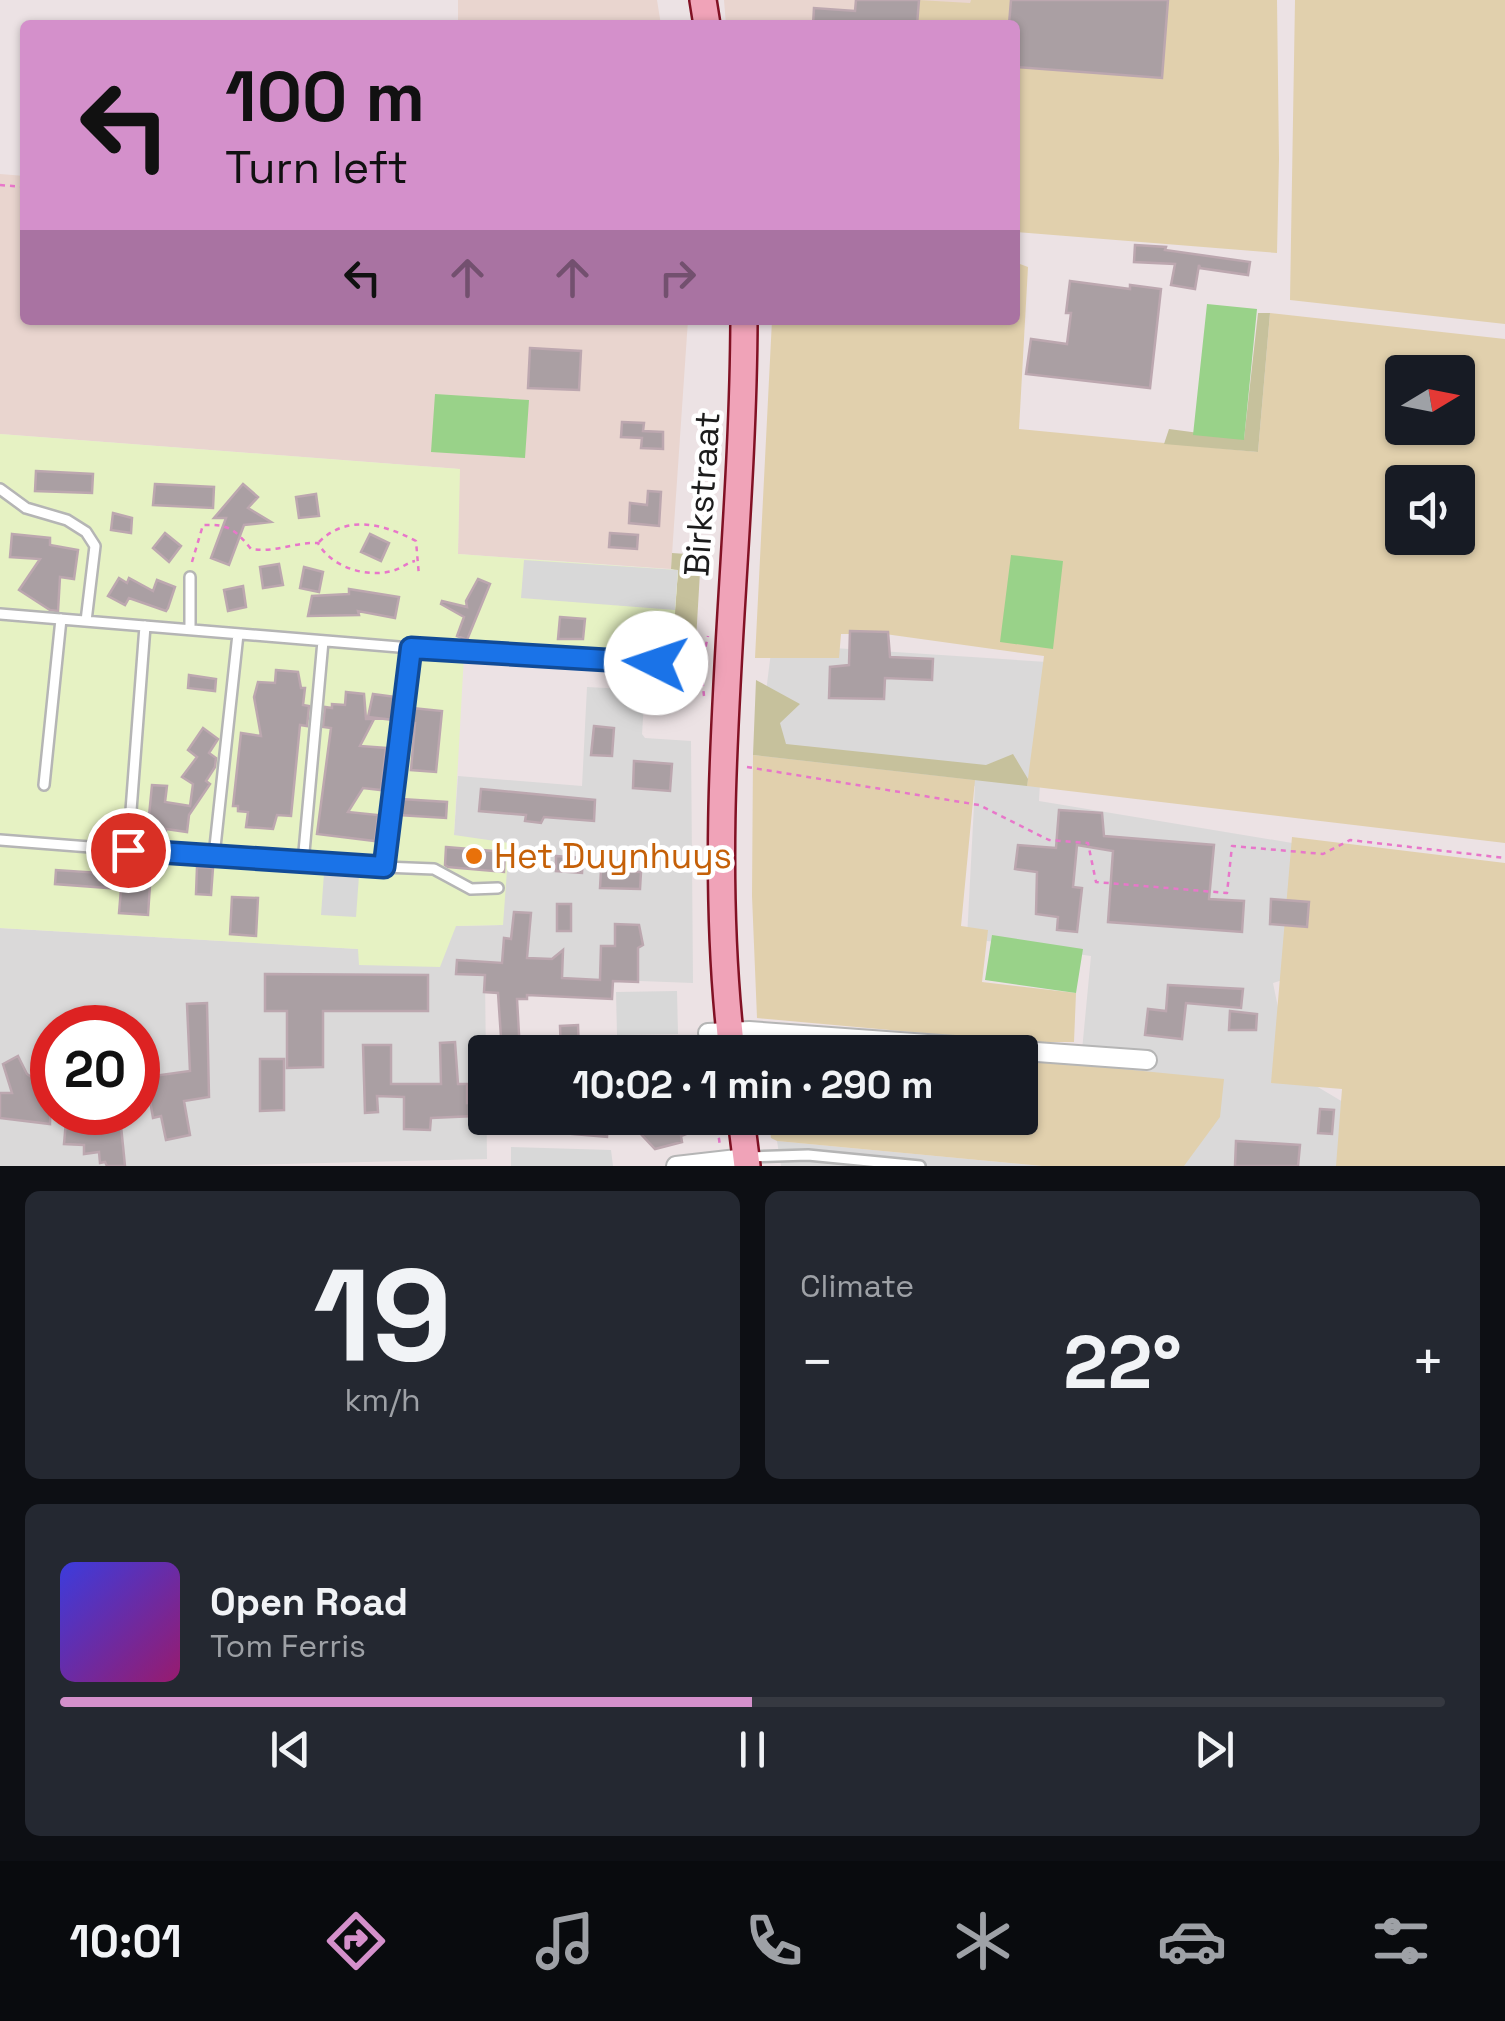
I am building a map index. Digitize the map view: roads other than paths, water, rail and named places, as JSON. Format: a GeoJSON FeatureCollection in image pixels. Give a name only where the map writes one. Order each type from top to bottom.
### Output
{"type":"FeatureCollection","features":[{"type":"Feature","properties":{"kind":"main road","name":"Birkstraat"},"geometry":{"type":"LineString","coordinates":[[723,1035],[723,766],[744,398],[744,325]]}},
{"type":"Feature","properties":{"kind":"main road"},"geometry":{"type":"LineString","coordinates":[[739,1162],[740,1135]]}},
{"type":"Feature","properties":{"kind":"street","name":"Birkstraat"},"geometry":{"type":"LineString","coordinates":[[1038,1055],[1147,1060]]}},
{"type":"Feature","properties":{"kind":"street"},"geometry":{"type":"LineString","coordinates":[[676,1166],[739,1162]]}},
{"type":"Feature","properties":{"kind":"lane"},"geometry":{"type":"LineString","coordinates":[[0,489],[26,508],[67,520],[86,532],[95,546],[86,620]]}},
{"type":"Feature","properties":{"kind":"lane"},"geometry":{"type":"LineString","coordinates":[[190,577],[190,629]]}},
{"type":"Feature","properties":{"kind":"lane"},"geometry":{"type":"LineString","coordinates":[[0,614],[411,648],[656,663]]}},
{"type":"Feature","properties":{"kind":"lane"},"geometry":{"type":"LineString","coordinates":[[44,786],[61,619]]}},
{"type":"Feature","properties":{"kind":"lane"},"geometry":{"type":"LineString","coordinates":[[128,850],[145,626]]}},
{"type":"Feature","properties":{"kind":"lane"},"geometry":{"type":"LineString","coordinates":[[214,856],[238,634]]}},
{"type":"Feature","properties":{"kind":"lane"},"geometry":{"type":"LineString","coordinates":[[303,863],[324,641]]}},
{"type":"Feature","properties":{"kind":"lane"},"geometry":{"type":"LineString","coordinates":[[384,867],[411,648]]}},
{"type":"Feature","properties":{"kind":"lane"},"geometry":{"type":"LineString","coordinates":[[0,840],[303,863],[434,868],[471,889],[498,888]]}},
{"type":"Feature","properties":{"kind":"lane"},"geometry":{"type":"LineString","coordinates":[[739,1162],[808,1155],[920,1166]]}},
{"type":"Feature","properties":{"kind":"place","name":"Het Duynhuys"},"geometry":{"type":"Point","coordinates":[474,856]}}]}
